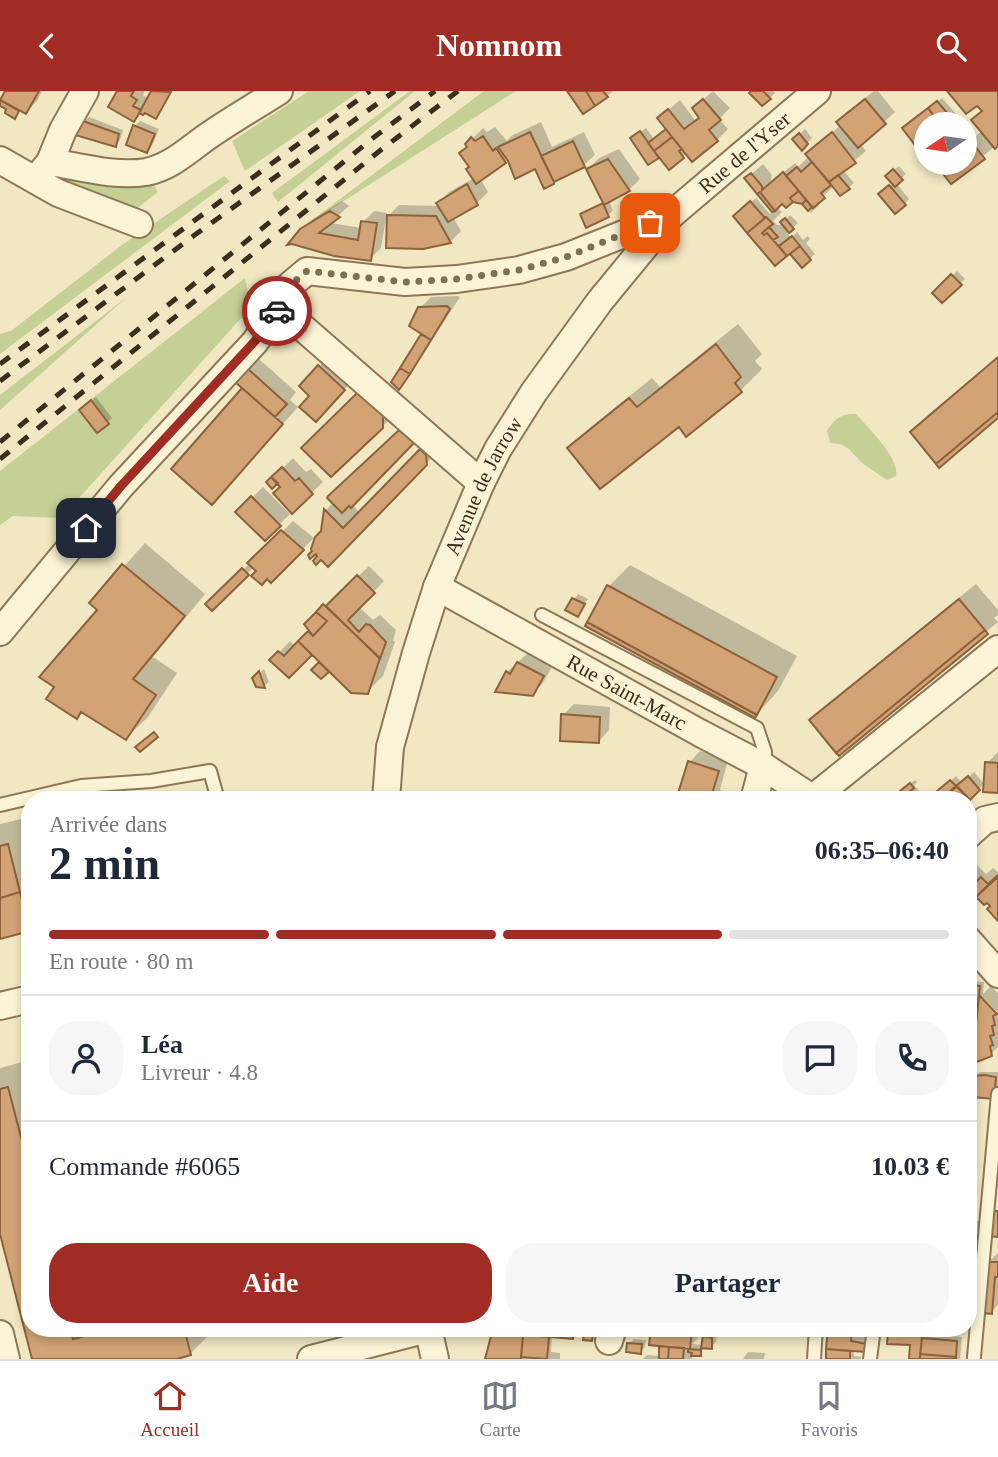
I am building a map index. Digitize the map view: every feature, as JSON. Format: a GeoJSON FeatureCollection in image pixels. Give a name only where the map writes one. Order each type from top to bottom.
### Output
{"type":"FeatureCollection","features":[{"type":"Feature","properties":{"kind":"street"},"geometry":{"type":"LineString","coordinates":[[43,171],[85,91]]}},
{"type":"Feature","properties":{"kind":"street"},"geometry":{"type":"LineString","coordinates":[[0,160],[43,171],[134,173],[158,169],[279,91]]}},
{"type":"Feature","properties":{"kind":"street","name":"Rue de l'Yser"},"geometry":{"type":"LineString","coordinates":[[279,307],[288,287],[307,271],[405,282],[507,272],[566,257],[671,215],[817,91]]}},
{"type":"Feature","properties":{"kind":"street"},"geometry":{"type":"LineString","coordinates":[[43,171],[73,199],[139,224]]}},
{"type":"Feature","properties":{"kind":"street","name":"Avenue de Jarrow"},"geometry":{"type":"LineString","coordinates":[[387,791],[390,747],[416,653],[437,587],[481,483],[498,449],[534,392],[600,301],[671,215]]}},
{"type":"Feature","properties":{"kind":"street"},"geometry":{"type":"LineString","coordinates":[[0,632],[121,486],[255,341],[279,307],[481,483]]}},
{"type":"Feature","properties":{"kind":"street","name":"Rue Saint-Marc"},"geometry":{"type":"LineString","coordinates":[[437,587],[763,766],[802,791]]}},
{"type":"Feature","properties":{"kind":"street"},"geometry":{"type":"LineString","coordinates":[[824,791],[998,649]]}},
{"type":"Feature","properties":{"kind":"street"},"geometry":{"type":"LineString","coordinates":[[756,791],[763,766]]}},
{"type":"Feature","properties":{"kind":"street"},"geometry":{"type":"LineString","coordinates":[[977,827],[985,820],[998,817]]}},
{"type":"Feature","properties":{"kind":"street"},"geometry":{"type":"LineString","coordinates":[[977,950],[998,974]]}},
{"type":"Feature","properties":{"kind":"street"},"geometry":{"type":"LineString","coordinates":[[0,1006],[21,1001]]}},
{"type":"Feature","properties":{"kind":"street"},"geometry":{"type":"LineString","coordinates":[[0,1334],[6,1359]]}},
{"type":"Feature","properties":{"kind":"street"},"geometry":{"type":"LineString","coordinates":[[311,1359],[394,1337]]}},
{"type":"Feature","properties":{"kind":"street"},"geometry":{"type":"LineString","coordinates":[[430,1337],[435,1359]]}},
{"type":"Feature","properties":{"kind":"lane"},"geometry":{"type":"LineString","coordinates":[[542,615],[757,728],[765,752],[763,766]]}},
{"type":"Feature","properties":{"kind":"lane"},"geometry":{"type":"LineString","coordinates":[[58,791],[80,786],[151,781],[210,771],[216,791]]}},
{"type":"Feature","properties":{"kind":"lane"},"geometry":{"type":"LineString","coordinates":[[0,804],[21,799]]}},
{"type":"Feature","properties":{"kind":"lane"},"geometry":{"type":"LineString","coordinates":[[977,1324],[998,1094]]}},
{"type":"Feature","properties":{"kind":"lane"},"geometry":{"type":"LineString","coordinates":[[814,1359],[815,1337]]}},
{"type":"Feature","properties":{"kind":"lane"},"geometry":{"type":"LineString","coordinates":[[870,1359],[873,1337]]}},
{"type":"Feature","properties":{"kind":"lane"},"geometry":{"type":"LineString","coordinates":[[974,1357],[976,1337]]}},
{"type":"Feature","properties":{"kind":"green space"},"geometry":{"type":"Polygon","coordinates":[[[309,91],[360,91],[245,171],[232,141],[309,91]]]}},
{"type":"Feature","properties":{"kind":"green space"},"geometry":{"type":"Polygon","coordinates":[[[410,91],[415,91],[278,202],[272,193],[410,91]]]}},
{"type":"Feature","properties":{"kind":"green space"},"geometry":{"type":"Polygon","coordinates":[[[484,91],[516,91],[300,229],[484,91]]]}},
{"type":"Feature","properties":{"kind":"green space"},"geometry":{"type":"Polygon","coordinates":[[[66,165],[151,180],[158,192],[135,210],[60,180],[66,165]]]}},
{"type":"Feature","properties":{"kind":"green space"},"geometry":{"type":"Polygon","coordinates":[[[224,176],[230,181],[0,354],[0,334],[11,331],[122,245],[224,176]]]}},
{"type":"Feature","properties":{"kind":"green space"},"geometry":{"type":"Polygon","coordinates":[[[245,278],[251,307],[61,518],[13,516],[0,525],[0,471],[245,278]]]}},
{"type":"Feature","properties":{"kind":"green space"},"geometry":{"type":"Polygon","coordinates":[[[127,297],[0,410],[0,395],[127,297]]]}},
{"type":"Feature","properties":{"kind":"green space"},"geometry":{"type":"Polygon","coordinates":[[[856,414],[888,452],[896,469],[896,476],[887,480],[862,463],[849,449],[841,444],[830,443],[827,431],[832,423],[842,416],[856,414]]]}},
{"type":"Feature","properties":{"kind":"building"},"geometry":{"type":"Polygon","coordinates":[[[5,91],[39,91],[26,114],[0,100],[5,91]]]}},
{"type":"Feature","properties":{"kind":"building"},"geometry":{"type":"Polygon","coordinates":[[[117,91],[134,91],[131,96],[137,100],[133,106],[141,110],[134,122],[108,107],[117,91]]]}},
{"type":"Feature","properties":{"kind":"building"},"geometry":{"type":"Polygon","coordinates":[[[151,91],[171,92],[156,119],[139,113],[151,91]]]}},
{"type":"Feature","properties":{"kind":"building"},"geometry":{"type":"Polygon","coordinates":[[[567,91],[586,91],[595,106],[583,114],[567,91]]]}},
{"type":"Feature","properties":{"kind":"building"},"geometry":{"type":"Polygon","coordinates":[[[586,91],[603,91],[608,97],[595,106],[586,91]]]}},
{"type":"Feature","properties":{"kind":"building"},"geometry":{"type":"Polygon","coordinates":[[[763,91],[771,99],[762,106],[749,93],[763,91]]]}},
{"type":"Feature","properties":{"kind":"building"},"geometry":{"type":"Polygon","coordinates":[[[947,91],[998,91],[998,146],[995,149],[977,127],[977,115],[982,111],[977,106],[964,112],[947,91]]]}},
{"type":"Feature","properties":{"kind":"building"},"geometry":{"type":"Polygon","coordinates":[[[703,99],[721,120],[709,130],[718,141],[692,162],[657,118],[668,109],[684,129],[699,118],[692,108],[703,99]]]}},
{"type":"Feature","properties":{"kind":"building"},"geometry":{"type":"Polygon","coordinates":[[[865,99],[886,124],[858,148],[836,122],[865,99]]]}},
{"type":"Feature","properties":{"kind":"building"},"geometry":{"type":"Polygon","coordinates":[[[0,100],[19,111],[15,119],[5,113],[6,109],[0,106],[0,100]]]}},
{"type":"Feature","properties":{"kind":"building"},"geometry":{"type":"Polygon","coordinates":[[[937,101],[946,112],[931,112],[928,108],[937,101]]]}},
{"type":"Feature","properties":{"kind":"building"},"geometry":{"type":"Polygon","coordinates":[[[914,119],[914,144],[902,128],[914,119]]]}},
{"type":"Feature","properties":{"kind":"building"},"geometry":{"type":"Polygon","coordinates":[[[83,121],[119,134],[116,147],[75,135],[83,121]]]}},
{"type":"Feature","properties":{"kind":"building"},"geometry":{"type":"Polygon","coordinates":[[[133,125],[155,134],[147,153],[126,145],[133,125]]]}},
{"type":"Feature","properties":{"kind":"building"},"geometry":{"type":"Polygon","coordinates":[[[666,129],[672,137],[654,151],[648,143],[666,129]]]}},
{"type":"Feature","properties":{"kind":"building"},"geometry":{"type":"Polygon","coordinates":[[[640,131],[659,158],[648,165],[630,138],[640,131]]]}},
{"type":"Feature","properties":{"kind":"building"},"geometry":{"type":"Polygon","coordinates":[[[530,132],[554,182],[544,189],[535,169],[515,179],[508,161],[498,147],[530,132]]]}},
{"type":"Feature","properties":{"kind":"building"},"geometry":{"type":"Polygon","coordinates":[[[832,132],[856,163],[829,182],[805,154],[832,132]]]}},
{"type":"Feature","properties":{"kind":"building"},"geometry":{"type":"Polygon","coordinates":[[[799,133],[808,144],[802,151],[792,139],[799,133]]]}},
{"type":"Feature","properties":{"kind":"building"},"geometry":{"type":"Polygon","coordinates":[[[483,136],[493,151],[496,148],[506,163],[476,184],[459,153],[467,147],[465,144],[471,137],[475,141],[483,136]]]}},
{"type":"Feature","properties":{"kind":"building"},"geometry":{"type":"Polygon","coordinates":[[[672,137],[682,149],[679,151],[684,158],[669,170],[654,151],[672,137]]]}},
{"type":"Feature","properties":{"kind":"building"},"geometry":{"type":"Polygon","coordinates":[[[573,141],[585,167],[554,182],[541,156],[573,141]]]}},
{"type":"Feature","properties":{"kind":"building"},"geometry":{"type":"Polygon","coordinates":[[[977,149],[985,159],[977,165],[977,149]]]}},
{"type":"Feature","properties":{"kind":"building"},"geometry":{"type":"Polygon","coordinates":[[[608,159],[630,191],[604,205],[586,169],[608,159]]]}},
{"type":"Feature","properties":{"kind":"building"},"geometry":{"type":"Polygon","coordinates":[[[812,162],[831,185],[821,193],[825,198],[813,208],[786,176],[797,167],[801,172],[812,162]]]}},
{"type":"Feature","properties":{"kind":"building"},"geometry":{"type":"Polygon","coordinates":[[[893,169],[903,180],[895,187],[885,176],[893,169]]]}},
{"type":"Feature","properties":{"kind":"building"},"geometry":{"type":"Polygon","coordinates":[[[783,172],[799,191],[790,198],[793,202],[786,208],[782,204],[775,211],[744,178],[751,173],[762,186],[762,190],[783,172]]]}},
{"type":"Feature","properties":{"kind":"building"},"geometry":{"type":"Polygon","coordinates":[[[838,175],[850,189],[840,196],[829,182],[838,175]]]}},
{"type":"Feature","properties":{"kind":"building"},"geometry":{"type":"Polygon","coordinates":[[[944,175],[963,175],[951,184],[944,175]]]}},
{"type":"Feature","properties":{"kind":"building"},"geometry":{"type":"Polygon","coordinates":[[[467,184],[478,205],[448,222],[436,203],[467,184]]]}},
{"type":"Feature","properties":{"kind":"building"},"geometry":{"type":"Polygon","coordinates":[[[889,185],[906,205],[895,214],[878,194],[889,185]]]}},
{"type":"Feature","properties":{"kind":"building"},"geometry":{"type":"Polygon","coordinates":[[[799,191],[806,200],[802,204],[793,202],[790,198],[799,191]]]}},
{"type":"Feature","properties":{"kind":"building"},"geometry":{"type":"Polygon","coordinates":[[[760,192],[775,211],[772,212],[757,194],[760,192]]]}},
{"type":"Feature","properties":{"kind":"building"},"geometry":{"type":"Polygon","coordinates":[[[806,200],[812,207],[808,211],[802,204],[806,200]]]}},
{"type":"Feature","properties":{"kind":"building"},"geometry":{"type":"Polygon","coordinates":[[[750,201],[765,218],[747,233],[733,216],[750,201]]]}},
{"type":"Feature","properties":{"kind":"building"},"geometry":{"type":"Polygon","coordinates":[[[603,203],[609,217],[586,228],[580,214],[603,203]]]}},
{"type":"Feature","properties":{"kind":"building"},"geometry":{"type":"Polygon","coordinates":[[[330,211],[340,217],[319,233],[358,240],[361,221],[377,223],[371,261],[287,245],[300,229],[330,211]]]}},
{"type":"Feature","properties":{"kind":"building"},"geometry":{"type":"Polygon","coordinates":[[[387,215],[436,216],[451,243],[423,249],[386,248],[387,215]]]}},
{"type":"Feature","properties":{"kind":"building"},"geometry":{"type":"Polygon","coordinates":[[[766,217],[773,224],[762,233],[767,233],[787,256],[775,266],[747,233],[766,217]]]}},
{"type":"Feature","properties":{"kind":"building"},"geometry":{"type":"Polygon","coordinates":[[[785,218],[794,229],[789,233],[780,222],[785,218]]]}},
{"type":"Feature","properties":{"kind":"building"},"geometry":{"type":"Polygon","coordinates":[[[769,227],[778,237],[773,240],[767,233],[762,233],[769,227]]]}},
{"type":"Feature","properties":{"kind":"building"},"geometry":{"type":"Polygon","coordinates":[[[792,236],[800,246],[787,256],[779,246],[792,236]]]}},
{"type":"Feature","properties":{"kind":"building"},"geometry":{"type":"Polygon","coordinates":[[[800,246],[811,260],[802,268],[790,254],[800,246]]]}},
{"type":"Feature","properties":{"kind":"building"},"geometry":{"type":"Polygon","coordinates":[[[951,274],[962,285],[942,303],[932,293],[951,274]]]}},
{"type":"Feature","properties":{"kind":"building"},"geometry":{"type":"Polygon","coordinates":[[[447,306],[450,309],[431,340],[409,326],[418,307],[447,306]]]}},
{"type":"Feature","properties":{"kind":"building"},"geometry":{"type":"Polygon","coordinates":[[[421,334],[431,340],[410,374],[400,368],[421,334]]]}},
{"type":"Feature","properties":{"kind":"building"},"geometry":{"type":"Polygon","coordinates":[[[716,344],[741,377],[735,383],[742,392],[686,437],[679,427],[600,489],[567,448],[629,398],[637,407],[716,344]]]}},
{"type":"Feature","properties":{"kind":"building"},"geometry":{"type":"Polygon","coordinates":[[[998,357],[998,412],[936,464],[910,432],[998,357]]]}},
{"type":"Feature","properties":{"kind":"building"},"geometry":{"type":"Polygon","coordinates":[[[318,365],[345,390],[316,422],[299,407],[309,396],[299,386],[318,365]]]}},
{"type":"Feature","properties":{"kind":"building"},"geometry":{"type":"Polygon","coordinates":[[[247,368],[287,404],[275,417],[235,382],[247,368]]]}},
{"type":"Feature","properties":{"kind":"building"},"geometry":{"type":"Polygon","coordinates":[[[400,368],[410,374],[399,390],[391,382],[400,368]]]}},
{"type":"Feature","properties":{"kind":"building"},"geometry":{"type":"Polygon","coordinates":[[[242,388],[283,424],[212,505],[171,469],[242,388]]]}},
{"type":"Feature","properties":{"kind":"building"},"geometry":{"type":"Polygon","coordinates":[[[358,392],[383,414],[383,428],[331,477],[301,448],[358,392]]]}},
{"type":"Feature","properties":{"kind":"building"},"geometry":{"type":"Polygon","coordinates":[[[91,400],[109,424],[97,433],[79,410],[91,400]]]}},
{"type":"Feature","properties":{"kind":"building"},"geometry":{"type":"Polygon","coordinates":[[[998,412],[998,418],[939,468],[936,464],[998,412]]]}},
{"type":"Feature","properties":{"kind":"building"},"geometry":{"type":"Polygon","coordinates":[[[399,430],[414,443],[351,508],[349,506],[342,513],[328,496],[399,430]]]}},
{"type":"Feature","properties":{"kind":"building"},"geometry":{"type":"Polygon","coordinates":[[[420,449],[426,455],[427,465],[328,567],[321,560],[316,565],[313,561],[316,554],[310,559],[308,555],[312,551],[315,537],[321,531],[324,509],[343,528],[420,449]]]}},
{"type":"Feature","properties":{"kind":"building"},"geometry":{"type":"Polygon","coordinates":[[[282,467],[295,481],[299,478],[313,494],[292,514],[273,493],[280,487],[271,477],[282,467]]]}},
{"type":"Feature","properties":{"kind":"building"},"geometry":{"type":"Polygon","coordinates":[[[271,477],[278,483],[272,489],[266,482],[271,477]]]}},
{"type":"Feature","properties":{"kind":"building"},"geometry":{"type":"Polygon","coordinates":[[[251,496],[281,526],[265,541],[235,512],[251,496]]]}},
{"type":"Feature","properties":{"kind":"building"},"geometry":{"type":"Polygon","coordinates":[[[281,530],[304,550],[271,583],[267,579],[262,585],[251,576],[256,571],[247,563],[281,530]]]}},
{"type":"Feature","properties":{"kind":"building"},"geometry":{"type":"Polygon","coordinates":[[[122,564],[185,616],[133,679],[156,695],[126,740],[81,712],[77,719],[46,699],[54,687],[39,677],[97,610],[89,603],[122,564]]]}},
{"type":"Feature","properties":{"kind":"building"},"geometry":{"type":"Polygon","coordinates":[[[242,568],[249,575],[212,611],[205,604],[242,568]]]}},
{"type":"Feature","properties":{"kind":"building"},"geometry":{"type":"Polygon","coordinates":[[[357,575],[375,593],[348,620],[359,632],[366,624],[370,625],[386,642],[380,659],[326,606],[357,575]]]}},
{"type":"Feature","properties":{"kind":"building"},"geometry":{"type":"Polygon","coordinates":[[[607,585],[777,677],[757,715],[587,622],[607,585]]]}},
{"type":"Feature","properties":{"kind":"building"},"geometry":{"type":"Polygon","coordinates":[[[572,598],[585,604],[578,617],[565,610],[572,598]]]}},
{"type":"Feature","properties":{"kind":"building"},"geometry":{"type":"Polygon","coordinates":[[[959,599],[985,630],[836,753],[809,720],[959,599]]]}},
{"type":"Feature","properties":{"kind":"building"},"geometry":{"type":"Polygon","coordinates":[[[323,604],[380,658],[368,694],[351,693],[298,641],[308,631],[313,636],[327,621],[316,612],[323,604]]]}},
{"type":"Feature","properties":{"kind":"building"},"geometry":{"type":"Polygon","coordinates":[[[316,612],[327,621],[313,636],[304,624],[316,612]]]}},
{"type":"Feature","properties":{"kind":"building"},"geometry":{"type":"Polygon","coordinates":[[[587,622],[757,715],[755,718],[585,626],[587,622]]]}},
{"type":"Feature","properties":{"kind":"building"},"geometry":{"type":"Polygon","coordinates":[[[985,630],[988,634],[839,756],[836,753],[985,630]]]}},
{"type":"Feature","properties":{"kind":"building"},"geometry":{"type":"Polygon","coordinates":[[[298,641],[312,655],[289,678],[269,660],[278,651],[284,656],[298,641]]]}},
{"type":"Feature","properties":{"kind":"building"},"geometry":{"type":"Polygon","coordinates":[[[319,662],[329,672],[321,679],[311,670],[319,662]]]}},
{"type":"Feature","properties":{"kind":"building"},"geometry":{"type":"Polygon","coordinates":[[[517,662],[544,676],[533,696],[495,692],[506,671],[510,674],[517,662]]]}},
{"type":"Feature","properties":{"kind":"building"},"geometry":{"type":"Polygon","coordinates":[[[259,671],[265,688],[256,687],[252,678],[259,671]]]}},
{"type":"Feature","properties":{"kind":"building"},"geometry":{"type":"Polygon","coordinates":[[[561,714],[600,717],[599,743],[560,741],[561,714]]]}},
{"type":"Feature","properties":{"kind":"building"},"geometry":{"type":"Polygon","coordinates":[[[154,732],[158,737],[140,752],[135,747],[154,732]]]}},
{"type":"Feature","properties":{"kind":"building"},"geometry":{"type":"Polygon","coordinates":[[[688,761],[719,771],[713,791],[679,791],[688,761]]]}},
{"type":"Feature","properties":{"kind":"building"},"geometry":{"type":"Polygon","coordinates":[[[985,762],[998,763],[998,793],[983,792],[985,762]]]}},
{"type":"Feature","properties":{"kind":"building"},"geometry":{"type":"Polygon","coordinates":[[[968,776],[980,790],[977,793],[961,791],[956,786],[968,776]]]}},
{"type":"Feature","properties":{"kind":"building"},"geometry":{"type":"Polygon","coordinates":[[[950,780],[956,786],[950,791],[937,791],[950,780]]]}},
{"type":"Feature","properties":{"kind":"building"},"geometry":{"type":"Polygon","coordinates":[[[910,783],[914,788],[910,791],[900,791],[910,783]]]}},
{"type":"Feature","properties":{"kind":"building"},"geometry":{"type":"Polygon","coordinates":[[[8,844],[20,892],[0,898],[0,846],[8,844]]]}},
{"type":"Feature","properties":{"kind":"building"},"geometry":{"type":"Polygon","coordinates":[[[998,875],[977,896],[977,881],[981,877],[988,884],[998,875]]]}},
{"type":"Feature","properties":{"kind":"building"},"geometry":{"type":"Polygon","coordinates":[[[998,877],[998,921],[987,909],[990,906],[987,903],[984,905],[977,896],[998,877]]]}},
{"type":"Feature","properties":{"kind":"building"},"geometry":{"type":"Polygon","coordinates":[[[20,892],[21,933],[0,939],[0,898],[20,892]]]}},
{"type":"Feature","properties":{"kind":"building"},"geometry":{"type":"Polygon","coordinates":[[[977,986],[980,986],[977,1013],[977,986]]]}},
{"type":"Feature","properties":{"kind":"building"},"geometry":{"type":"Polygon","coordinates":[[[979,995],[997,1014],[993,1016],[994,1035],[990,1036],[992,1056],[977,1062],[979,995]]]}},
{"type":"Feature","properties":{"kind":"building"},"geometry":{"type":"Polygon","coordinates":[[[977,1076],[996,1077],[994,1099],[977,1097],[977,1076]]]}},
{"type":"Feature","properties":{"kind":"building"},"geometry":{"type":"Polygon","coordinates":[[[8,1087],[21,1137],[21,1316],[0,1234],[0,1089],[8,1087]]]}},
{"type":"Feature","properties":{"kind":"building"},"geometry":{"type":"Polygon","coordinates":[[[991,1211],[998,1211],[998,1237],[989,1236],[991,1211]]]}},
{"type":"Feature","properties":{"kind":"building"},"geometry":{"type":"Polygon","coordinates":[[[987,1262],[998,1262],[992,1314],[982,1313],[987,1262]]]}},
{"type":"Feature","properties":{"kind":"building"},"geometry":{"type":"Polygon","coordinates":[[[26,1337],[186,1337],[191,1355],[177,1359],[32,1359],[26,1337]]]}},
{"type":"Feature","properties":{"kind":"building"},"geometry":{"type":"Polygon","coordinates":[[[491,1337],[523,1337],[521,1359],[485,1359],[491,1337]]]}},
{"type":"Feature","properties":{"kind":"building"},"geometry":{"type":"Polygon","coordinates":[[[523,1337],[549,1337],[547,1359],[521,1357],[523,1337]]]}},
{"type":"Feature","properties":{"kind":"building"},"geometry":{"type":"Polygon","coordinates":[[[584,1337],[593,1337],[592,1341],[583,1340],[584,1337]]]}},
{"type":"Feature","properties":{"kind":"building"},"geometry":{"type":"Polygon","coordinates":[[[650,1337],[691,1337],[690,1349],[649,1345],[650,1337]]]}},
{"type":"Feature","properties":{"kind":"building"},"geometry":{"type":"Polygon","coordinates":[[[703,1337],[712,1338],[712,1349],[701,1348],[703,1337]]]}},
{"type":"Feature","properties":{"kind":"building"},"geometry":{"type":"Polygon","coordinates":[[[827,1337],[851,1337],[851,1341],[867,1344],[866,1352],[826,1349],[827,1337]]]}},
{"type":"Feature","properties":{"kind":"building"},"geometry":{"type":"Polygon","coordinates":[[[888,1337],[922,1337],[920,1359],[909,1359],[910,1345],[887,1344],[888,1337]]]}},
{"type":"Feature","properties":{"kind":"building"},"geometry":{"type":"Polygon","coordinates":[[[922,1338],[957,1341],[956,1357],[920,1354],[922,1338]]]}},
{"type":"Feature","properties":{"kind":"building"},"geometry":{"type":"Polygon","coordinates":[[[627,1343],[642,1344],[641,1354],[626,1352],[627,1343]]]}},
{"type":"Feature","properties":{"kind":"building"},"geometry":{"type":"Polygon","coordinates":[[[659,1346],[669,1347],[668,1359],[659,1359],[659,1346]]]}},
{"type":"Feature","properties":{"kind":"building"},"geometry":{"type":"Polygon","coordinates":[[[669,1347],[684,1348],[683,1359],[668,1359],[669,1347]]]}},
{"type":"Feature","properties":{"kind":"building"},"geometry":{"type":"Polygon","coordinates":[[[688,1349],[701,1350],[701,1356],[691,1356],[692,1353],[688,1352],[688,1349]]]}},
{"type":"Feature","properties":{"kind":"building"},"geometry":{"type":"Polygon","coordinates":[[[826,1349],[850,1351],[850,1359],[826,1359],[826,1349]]]}},
{"type":"Feature","properties":{"kind":"building"},"geometry":{"type":"Polygon","coordinates":[[[920,1354],[956,1357],[956,1359],[920,1359],[920,1354]]]}},
{"type":"Feature","properties":{"kind":"railway"},"geometry":{"type":"LineString","coordinates":[[0,364],[370,91]]}},
{"type":"Feature","properties":{"kind":"railway"},"geometry":{"type":"LineString","coordinates":[[0,381],[196,234],[395,91]]}},
{"type":"Feature","properties":{"kind":"railway"},"geometry":{"type":"LineString","coordinates":[[0,442],[373,138],[435,91]]}},
{"type":"Feature","properties":{"kind":"railway"},"geometry":{"type":"LineString","coordinates":[[0,459],[382,149],[458,91]]}},
{"type":"Feature","properties":{"kind":"way so far"},"geometry":{"type":"LineString","coordinates":[[277,311],[288,287],[307,271],[405,282],[457,279],[519,270],[566,257],[650,223]]}},
{"type":"Feature","properties":{"kind":"route"},"geometry":{"type":"LineString","coordinates":[[86,528],[121,486],[255,341],[277,311]]}}]}
